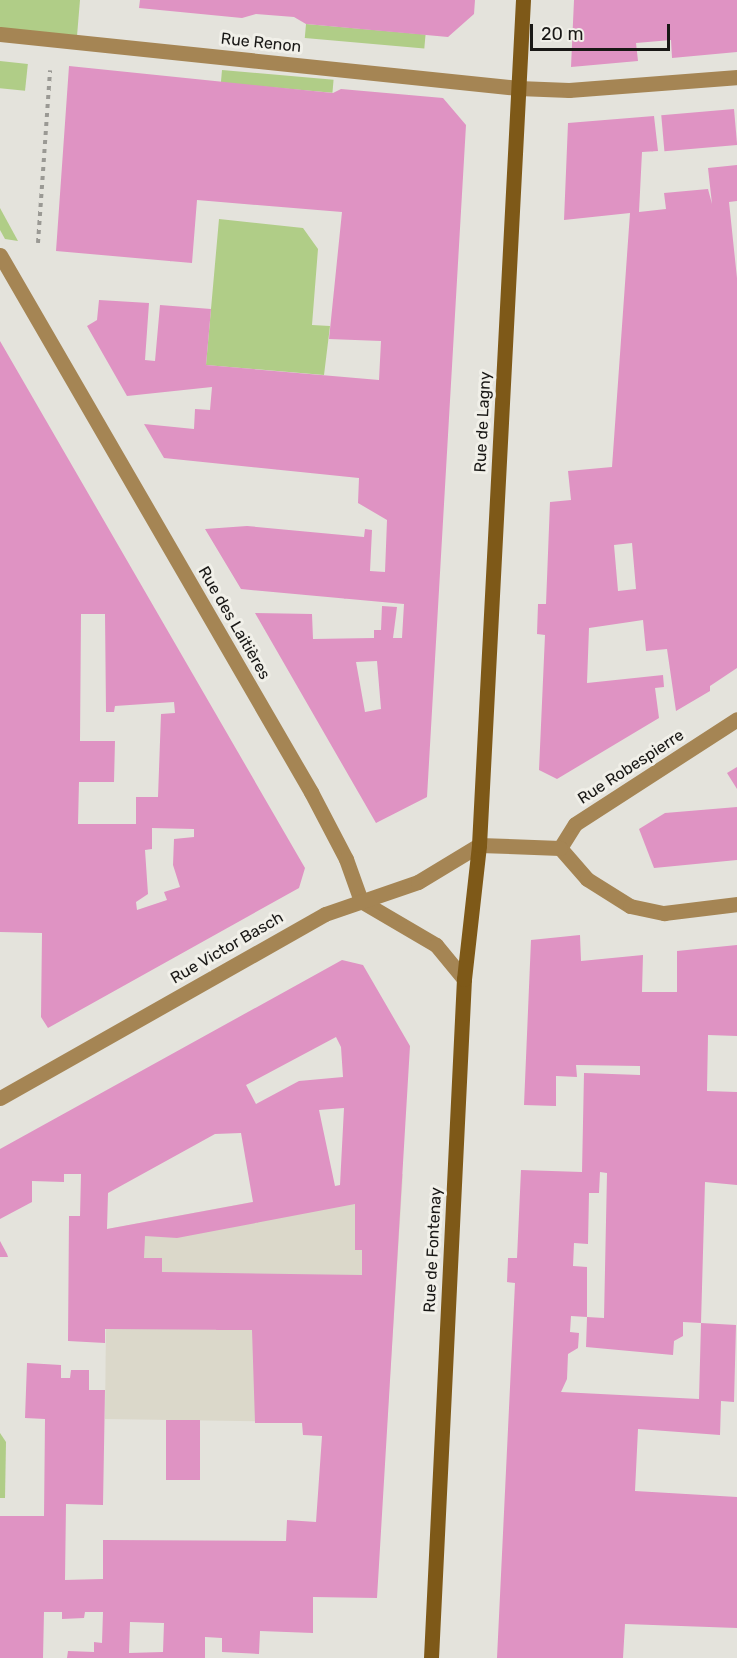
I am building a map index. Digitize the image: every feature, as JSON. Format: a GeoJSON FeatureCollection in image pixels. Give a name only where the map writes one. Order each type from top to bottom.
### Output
{"type":"FeatureCollection","features":[{"type":"Feature","properties":{"kind":"main road","name":"Rue de Lagny"},"geometry":{"type":"LineString","coordinates":[[479,845],[523,0]]}},
{"type":"Feature","properties":{"kind":"main road","name":"Rue de Fontenay"},"geometry":{"type":"LineString","coordinates":[[431,1658],[464,979],[479,845]]}},
{"type":"Feature","properties":{"kind":"street","name":"Rue Renon"},"geometry":{"type":"LineString","coordinates":[[0,34],[518,88],[569,90],[737,77]]}},
{"type":"Feature","properties":{"kind":"street","name":"Rue des Laitières"},"geometry":{"type":"LineString","coordinates":[[0,255],[311,792],[346,859],[361,901]]}},
{"type":"Feature","properties":{"kind":"street","name":"Rue Robespierre"},"geometry":{"type":"LineString","coordinates":[[560,848],[575,824],[737,719]]}},
{"type":"Feature","properties":{"kind":"street"},"geometry":{"type":"LineString","coordinates":[[479,845],[560,848],[587,879],[630,906],[664,913],[737,904]]}},
{"type":"Feature","properties":{"kind":"street","name":"Rue Victor Basch"},"geometry":{"type":"LineString","coordinates":[[0,1098],[318,918],[418,882],[479,845]]}},
{"type":"Feature","properties":{"kind":"street"},"geometry":{"type":"LineString","coordinates":[[361,901],[436,945],[464,979]]}},
{"type":"Feature","properties":{"kind":"path"},"geometry":{"type":"LineString","coordinates":[[38,243],[52,40]]}},
{"type":"Feature","properties":{"kind":"shaded area"},"geometry":{"type":"Polygon","coordinates":[[[403,1174],[387,1423],[105,1419],[107,1229],[403,1174]]]}},
{"type":"Feature","properties":{"kind":"green space"},"geometry":{"type":"Polygon","coordinates":[[[0,0],[80,0],[77,36],[0,29],[0,0]]]}},
{"type":"Feature","properties":{"kind":"green space"},"geometry":{"type":"Polygon","coordinates":[[[306,24],[426,34],[424,48],[305,38],[306,24]]]}},
{"type":"Feature","properties":{"kind":"green space"},"geometry":{"type":"Polygon","coordinates":[[[0,61],[28,64],[25,91],[0,88],[0,61]]]}},
{"type":"Feature","properties":{"kind":"green space"},"geometry":{"type":"Polygon","coordinates":[[[222,70],[334,80],[332,93],[221,83],[222,70]]]}},
{"type":"Feature","properties":{"kind":"green space"},"geometry":{"type":"Polygon","coordinates":[[[0,208],[18,241],[5,239],[0,230],[0,208]]]}},
{"type":"Feature","properties":{"kind":"green space"},"geometry":{"type":"Polygon","coordinates":[[[219,219],[303,228],[318,249],[312,325],[330,326],[324,375],[206,365],[219,219]]]}},
{"type":"Feature","properties":{"kind":"green space"},"geometry":{"type":"Polygon","coordinates":[[[0,1433],[6,1442],[5,1498],[0,1498],[0,1433]]]}},
{"type":"Feature","properties":{"kind":"building"},"geometry":{"type":"Polygon","coordinates":[[[140,0],[475,0],[474,14],[448,37],[306,24],[294,17],[256,14],[242,18],[139,8],[140,0]]]}},
{"type":"Feature","properties":{"kind":"building"},"geometry":{"type":"Polygon","coordinates":[[[574,0],[737,0],[737,52],[672,58],[671,40],[636,43],[638,61],[571,67],[574,0]]]}},
{"type":"Feature","properties":{"kind":"building"},"geometry":{"type":"Polygon","coordinates":[[[69,66],[333,93],[341,89],[443,98],[466,125],[427,797],[376,823],[255,613],[312,614],[313,639],[374,638],[374,630],[381,630],[382,606],[397,607],[393,638],[402,638],[404,604],[241,589],[205,529],[247,526],[364,537],[365,529],[372,530],[370,571],[385,572],[387,520],[358,503],[359,478],[164,458],[144,424],[194,429],[195,409],[210,410],[212,387],[127,396],[87,326],[97,320],[99,300],[149,303],[145,360],[155,361],[160,305],[211,309],[206,365],[379,380],[381,341],[329,339],[342,212],[197,200],[192,263],[56,251],[69,66]],[[377,661],[356,662],[365,712],[381,709],[377,661]]]}},
{"type":"Feature","properties":{"kind":"building"},"geometry":{"type":"Polygon","coordinates":[[[734,109],[737,145],[664,151],[661,115],[734,109]]]}},
{"type":"Feature","properties":{"kind":"building"},"geometry":{"type":"Polygon","coordinates":[[[654,116],[658,151],[642,152],[639,212],[666,209],[664,193],[708,189],[712,204],[708,168],[737,165],[737,201],[729,202],[737,278],[737,668],[710,686],[710,691],[676,711],[667,649],[646,651],[643,620],[589,628],[587,683],[663,675],[664,687],[655,688],[659,718],[557,779],[539,770],[545,635],[537,634],[538,604],[546,604],[550,502],[571,500],[568,471],[612,467],[630,213],[564,220],[568,123],[654,116]],[[632,543],[614,545],[618,591],[636,589],[632,543]]]}},
{"type":"Feature","properties":{"kind":"building"},"geometry":{"type":"Polygon","coordinates":[[[0,341],[305,868],[299,888],[48,1028],[41,1017],[42,933],[0,932],[0,341]],[[81,614],[80,741],[115,741],[114,782],[79,782],[78,824],[136,824],[136,797],[158,797],[161,714],[175,713],[174,702],[115,706],[114,712],[106,712],[105,614],[81,614]],[[152,828],[152,849],[145,850],[148,894],[136,902],[137,910],[167,900],[164,892],[180,887],[173,865],[174,839],[194,837],[194,829],[152,828]]]}},
{"type":"Feature","properties":{"kind":"building"},"geometry":{"type":"Polygon","coordinates":[[[737,767],[737,789],[727,773],[737,767]]]}},
{"type":"Feature","properties":{"kind":"building"},"geometry":{"type":"Polygon","coordinates":[[[737,807],[737,860],[654,868],[639,829],[665,813],[737,807]]]}},
{"type":"Feature","properties":{"kind":"building"},"geometry":{"type":"Polygon","coordinates":[[[580,935],[581,961],[643,955],[642,992],[677,992],[677,951],[737,945],[737,1036],[708,1035],[707,1091],[737,1092],[737,1185],[705,1182],[701,1323],[736,1325],[734,1402],[721,1401],[720,1435],[638,1429],[635,1491],[737,1497],[737,1628],[625,1624],[623,1658],[497,1658],[515,1283],[507,1282],[508,1258],[517,1258],[521,1170],[582,1172],[584,1073],[640,1075],[640,1066],[576,1065],[577,1077],[556,1076],[556,1106],[524,1105],[531,940],[580,935]],[[600,1172],[599,1193],[589,1193],[588,1244],[574,1243],[573,1266],[587,1267],[587,1317],[604,1318],[607,1173],[600,1172]],[[571,1316],[570,1332],[579,1333],[578,1348],[568,1354],[567,1379],[561,1392],[699,1399],[701,1323],[683,1322],[683,1336],[674,1341],[673,1355],[586,1347],[587,1317],[571,1316]]]}},
{"type":"Feature","properties":{"kind":"building"},"geometry":{"type":"Polygon","coordinates":[[[342,960],[363,965],[410,1046],[377,1598],[313,1597],[313,1633],[260,1631],[259,1654],[222,1652],[222,1638],[205,1637],[205,1658],[67,1658],[68,1651],[94,1652],[94,1642],[102,1643],[103,1612],[85,1612],[84,1618],[62,1619],[62,1612],[44,1612],[43,1658],[0,1658],[0,1516],[44,1516],[45,1419],[25,1418],[27,1363],[61,1365],[61,1378],[70,1378],[71,1370],[89,1370],[89,1390],[105,1390],[103,1505],[66,1504],[65,1580],[103,1579],[103,1540],[286,1541],[287,1520],[316,1522],[322,1436],[303,1435],[302,1423],[255,1423],[252,1330],[105,1329],[105,1343],[68,1341],[69,1216],[80,1216],[81,1174],[64,1174],[64,1182],[32,1181],[32,1202],[0,1219],[0,1149],[342,960]],[[336,1037],[246,1085],[256,1104],[299,1081],[343,1077],[341,1047],[336,1037]],[[344,1108],[319,1110],[335,1186],[340,1185],[344,1108]],[[241,1133],[215,1134],[108,1193],[107,1229],[253,1202],[241,1133]],[[355,1204],[177,1238],[145,1236],[144,1258],[162,1258],[162,1272],[362,1275],[362,1250],[355,1250],[355,1204]],[[130,1622],[129,1653],[163,1652],[164,1623],[130,1622]]]}},
{"type":"Feature","properties":{"kind":"building"},"geometry":{"type":"Polygon","coordinates":[[[0,1241],[7,1254],[8,1257],[0,1257],[0,1241]]]}},
{"type":"Feature","properties":{"kind":"building"},"geometry":{"type":"Polygon","coordinates":[[[166,1420],[200,1420],[200,1480],[166,1480],[166,1420]]]}}]}
